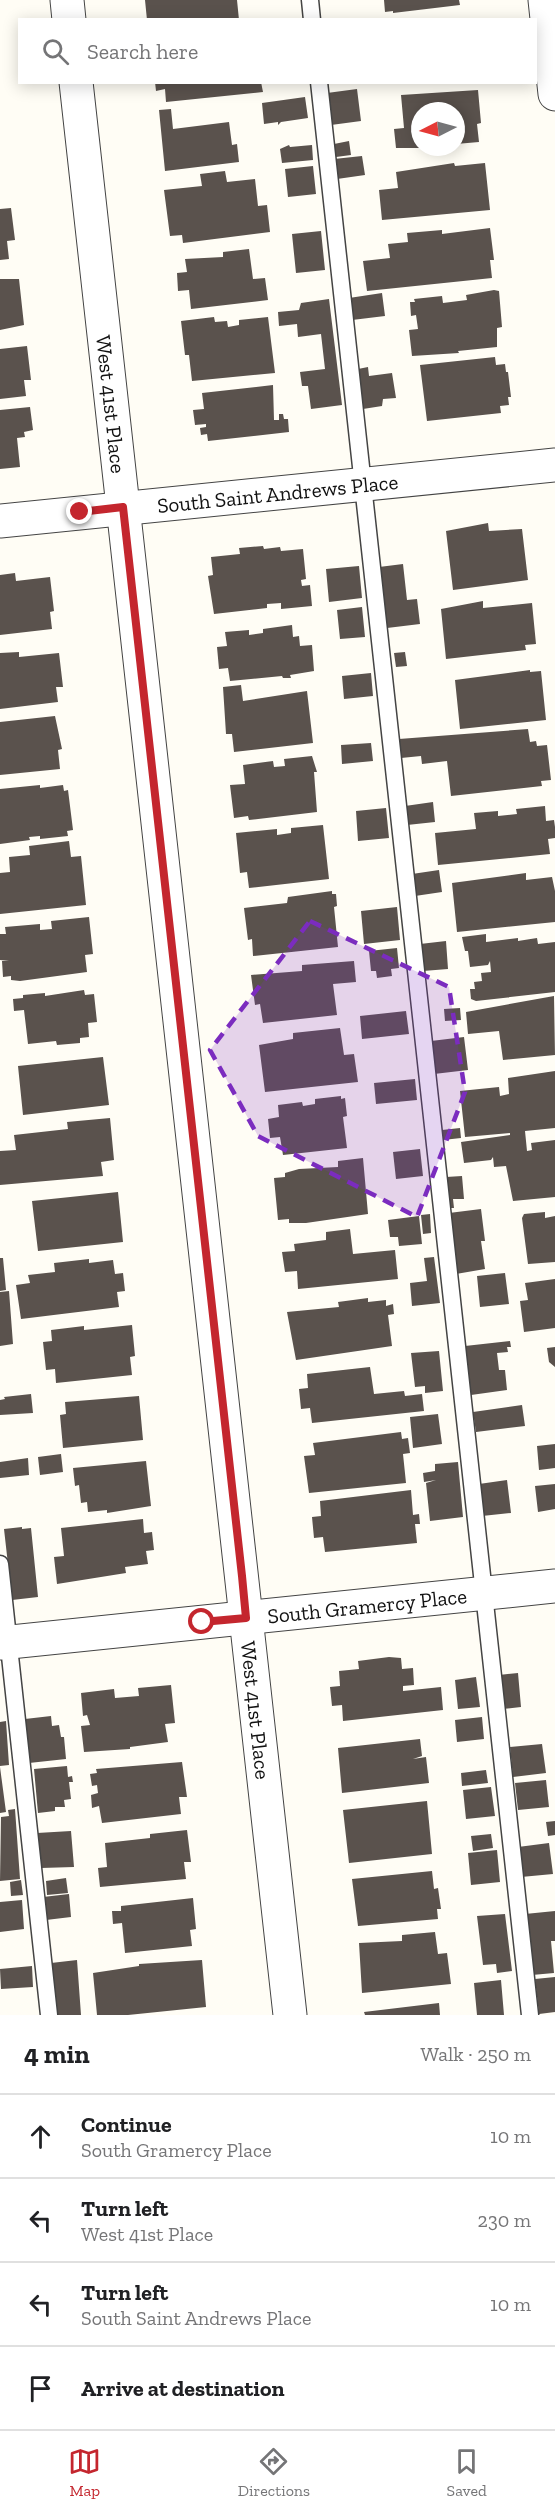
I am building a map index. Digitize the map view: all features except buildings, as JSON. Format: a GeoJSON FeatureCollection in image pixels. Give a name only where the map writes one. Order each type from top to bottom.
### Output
{"type":"FeatureCollection","features":[{"type":"Feature","properties":{"kind":"street"},"geometry":{"type":"LineString","coordinates":[[67,0],[69,18]]}},
{"type":"Feature","properties":{"kind":"street"},"geometry":{"type":"LineString","coordinates":[[545,0],[555,94]]}},
{"type":"Feature","properties":{"kind":"street","name":"West 41st Place"},"geometry":{"type":"LineString","coordinates":[[76,84],[290,2015]]}},
{"type":"Feature","properties":{"kind":"street","name":"South Saint Andrews Place"},"geometry":{"type":"LineString","coordinates":[[0,520],[555,465]]}},
{"type":"Feature","properties":{"kind":"street","name":"South Gramercy Place"},"geometry":{"type":"LineString","coordinates":[[4,1643],[555,1586]]}},
{"type":"Feature","properties":{"kind":"lane"},"geometry":{"type":"LineString","coordinates":[[310,0],[312,18]]}},
{"type":"Feature","properties":{"kind":"lane"},"geometry":{"type":"LineString","coordinates":[[319,84],[361,484],[530,2015]]}},
{"type":"Feature","properties":{"kind":"lane"},"geometry":{"type":"LineString","coordinates":[[0,1564],[4,1643],[49,2015]]}},
{"type":"Feature","properties":{"kind":"highlighted area"},"geometry":{"type":"Polygon","coordinates":[[[310,921],[449,987],[465,1092],[417,1217],[258,1136],[210,1050],[310,921]]]}},
{"type":"Feature","properties":{"kind":"route"},"geometry":{"type":"LineString","coordinates":[[80,512],[123,507],[242,1576],[246,1618],[202,1622]]}}]}
